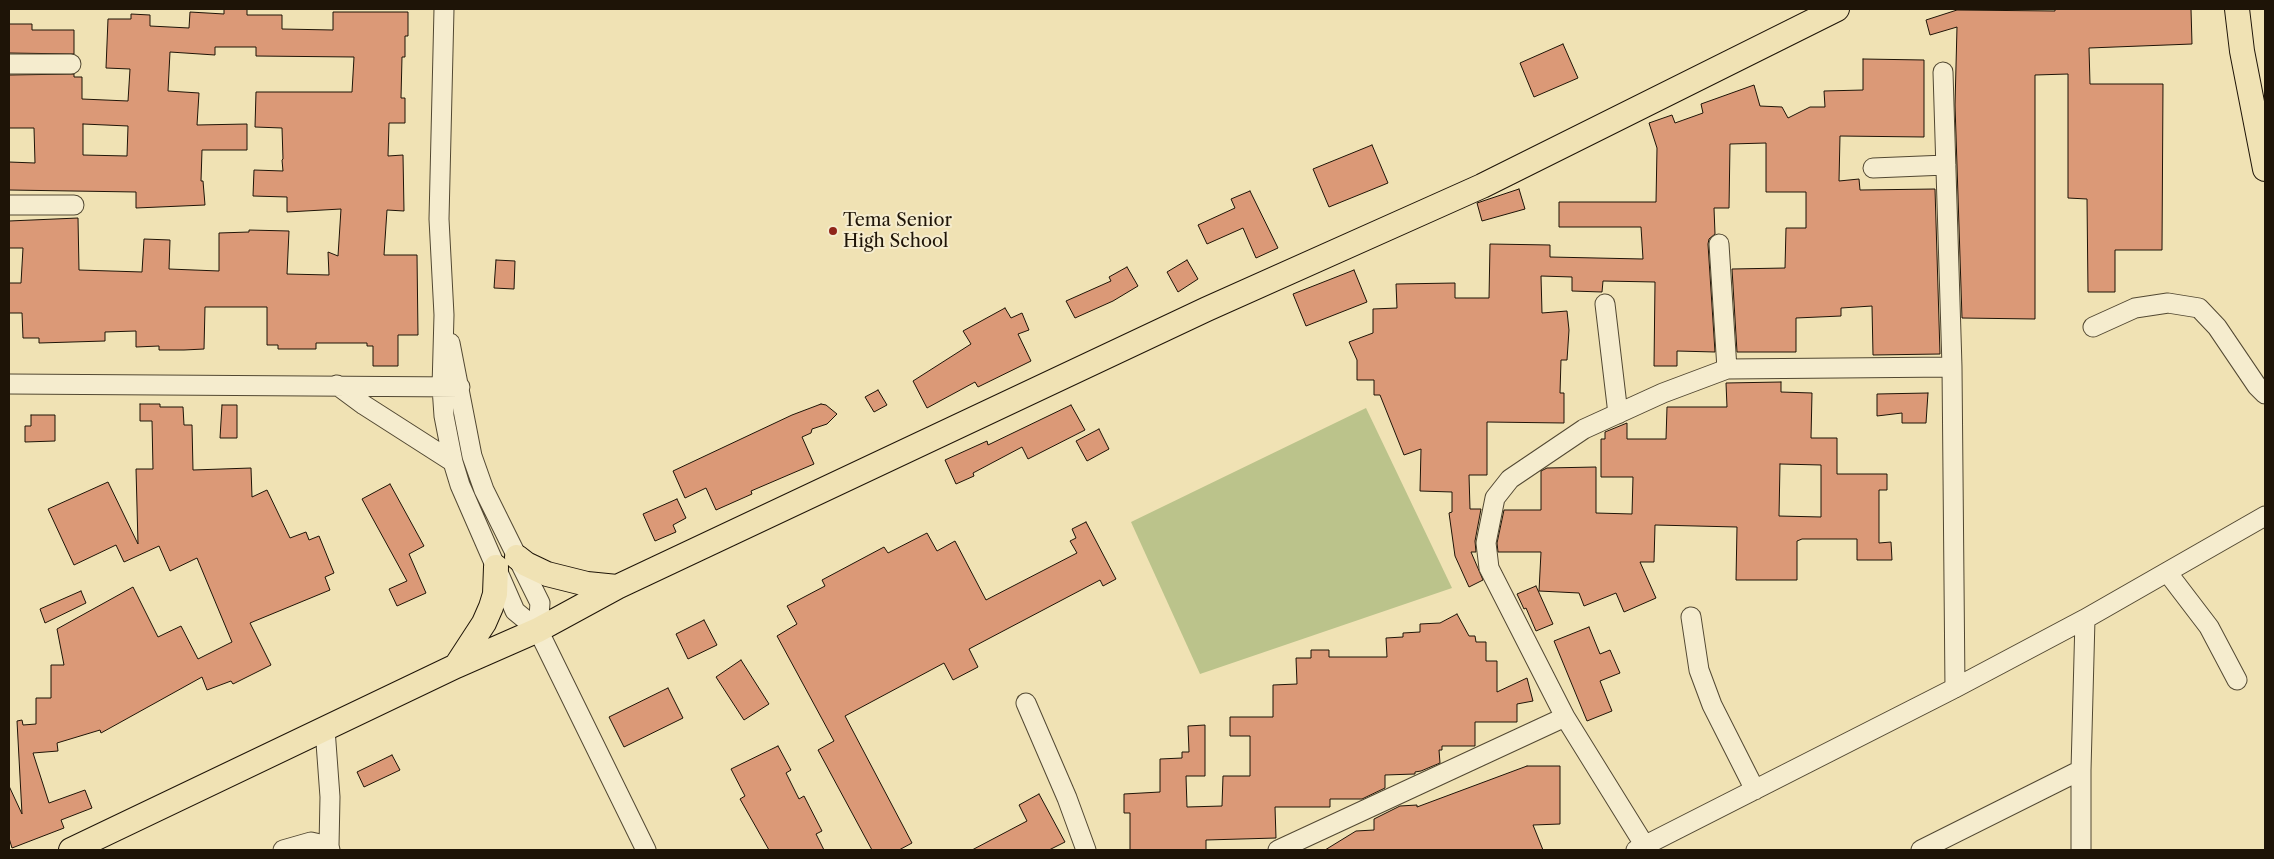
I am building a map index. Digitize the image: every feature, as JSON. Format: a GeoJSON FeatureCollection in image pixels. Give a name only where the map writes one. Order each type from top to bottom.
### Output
{"type":"FeatureCollection","features":[{"type":"Feature","properties":{"kind":"main road"},"geometry":{"type":"LineString","coordinates":[[71,850],[456,666],[538,630],[617,587],[1207,309],[1482,186],[1837,9]]}},
{"type":"Feature","properties":{"kind":"main road"},"geometry":{"type":"LineString","coordinates":[[2237,9],[2244,60],[2265,169]]}},
{"type":"Feature","properties":{"kind":"main road"},"geometry":{"type":"LineString","coordinates":[[456,666],[484,623],[507,562],[526,564],[547,574],[586,584],[617,587]]}},
{"type":"Feature","properties":{"kind":"street"},"geometry":{"type":"LineString","coordinates":[[444,9],[439,219],[444,315],[451,387],[507,562],[515,611],[538,630],[646,850]]}},
{"type":"Feature","properties":{"kind":"street"},"geometry":{"type":"LineString","coordinates":[[9,64],[71,64]]}},
{"type":"Feature","properties":{"kind":"street"},"geometry":{"type":"LineString","coordinates":[[1943,72],[1952,367],[1955,688]]}},
{"type":"Feature","properties":{"kind":"street"},"geometry":{"type":"LineString","coordinates":[[1873,168],[1946,165]]}},
{"type":"Feature","properties":{"kind":"street"},"geometry":{"type":"LineString","coordinates":[[9,205],[74,206]]}},
{"type":"Feature","properties":{"kind":"street"},"geometry":{"type":"LineString","coordinates":[[1719,244],[1727,369]]}},
{"type":"Feature","properties":{"kind":"street"},"geometry":{"type":"LineString","coordinates":[[2093,327],[2135,308],[2168,303],[2199,308],[2217,327],[2257,386],[2265,394]]}},
{"type":"Feature","properties":{"kind":"street"},"geometry":{"type":"LineString","coordinates":[[1605,304],[1618,414]]}},
{"type":"Feature","properties":{"kind":"street"},"geometry":{"type":"LineString","coordinates":[[1952,367],[1727,369],[1663,394],[1584,429],[1510,479],[1495,498],[1486,542],[1489,568],[1566,717],[1640,848],[1955,688],[2085,619],[2265,516]]}},
{"type":"Feature","properties":{"kind":"street"},"geometry":{"type":"LineString","coordinates":[[9,384],[451,387]]}},
{"type":"Feature","properties":{"kind":"street"},"geometry":{"type":"LineString","coordinates":[[337,385],[364,405],[453,462]]}},
{"type":"Feature","properties":{"kind":"street"},"geometry":{"type":"LineString","coordinates":[[451,387],[444,416],[453,462],[460,485],[507,562],[540,603],[538,630]]}},
{"type":"Feature","properties":{"kind":"street"},"geometry":{"type":"LineString","coordinates":[[2167,572],[2209,627],[2237,680]]}},
{"type":"Feature","properties":{"kind":"street"},"geometry":{"type":"LineString","coordinates":[[1691,617],[1699,670],[1709,696],[1755,790]]}},
{"type":"Feature","properties":{"kind":"street"},"geometry":{"type":"LineString","coordinates":[[2081,850],[2080,770],[2085,619]]}},
{"type":"Feature","properties":{"kind":"street"},"geometry":{"type":"LineString","coordinates":[[1026,703],[1068,798],[1086,850]]}},
{"type":"Feature","properties":{"kind":"street"},"geometry":{"type":"LineString","coordinates":[[1278,850],[1566,717]]}},
{"type":"Feature","properties":{"kind":"street"},"geometry":{"type":"LineString","coordinates":[[283,850],[311,842],[330,848],[330,797],[325,729]]}},
{"type":"Feature","properties":{"kind":"street"},"geometry":{"type":"LineString","coordinates":[[1921,850],[2080,770]]}},
{"type":"Feature","properties":{"kind":"green space"},"geometry":{"type":"Polygon","coordinates":[[[1366,408],[1452,588],[1200,674],[1131,522],[1366,408]]]}},
{"type":"Feature","properties":{"kind":"building"},"geometry":{"type":"Polygon","coordinates":[[[224,9],[247,9],[247,15],[282,15],[282,29],[333,30],[333,12],[408,12],[408,36],[405,36],[405,57],[402,57],[401,98],[405,98],[405,123],[389,123],[388,156],[403,155],[404,211],[387,210],[384,255],[417,255],[418,335],[398,335],[398,366],[373,366],[373,346],[367,346],[367,343],[316,343],[316,349],[278,349],[278,345],[267,345],[267,307],[205,307],[204,349],[184,350],[159,350],[159,346],[136,347],[136,331],[105,332],[105,341],[39,343],[39,338],[23,338],[22,313],[9,313],[9,283],[21,283],[23,248],[9,248],[9,221],[78,218],[79,270],[142,272],[144,239],[170,240],[169,269],[219,271],[219,233],[249,232],[249,230],[289,231],[287,274],[329,275],[328,252],[338,256],[341,209],[287,212],[287,197],[253,196],[254,170],[283,171],[282,128],[255,127],[256,92],[352,92],[354,57],[256,56],[256,47],[215,47],[215,55],[170,52],[168,91],[199,93],[197,125],[247,124],[247,150],[202,150],[201,181],[203,181],[205,205],[136,208],[136,192],[9,190],[9,162],[35,163],[34,128],[9,128],[9,75],[74,74],[74,77],[82,77],[82,99],[128,101],[130,69],[106,68],[108,19],[131,19],[131,14],[150,15],[150,26],[189,28],[190,12],[224,14],[224,9]],[[83,124],[83,155],[127,156],[128,126],[83,124]]]}},
{"type":"Feature","properties":{"kind":"building"},"geometry":{"type":"Polygon","coordinates":[[[2055,9],[2191,9],[2192,44],[2089,48],[2090,84],[2163,84],[2162,250],[2115,250],[2115,292],[2088,292],[2087,199],[2068,198],[2068,74],[2035,75],[2035,319],[1962,318],[1955,105],[1957,27],[1930,35],[1926,20],[1957,10],[2055,11],[2055,9]]]}},
{"type":"Feature","properties":{"kind":"building"},"geometry":{"type":"Polygon","coordinates":[[[9,24],[32,24],[32,30],[74,30],[74,54],[9,53],[9,24]]]}},
{"type":"Feature","properties":{"kind":"building"},"geometry":{"type":"Polygon","coordinates":[[[1563,44],[1578,78],[1534,97],[1520,63],[1563,44]]]}},
{"type":"Feature","properties":{"kind":"building"},"geometry":{"type":"Polygon","coordinates":[[[1863,59],[1924,60],[1924,137],[1840,136],[1839,181],[1859,179],[1860,190],[1935,189],[1940,354],[1873,355],[1872,306],[1841,308],[1841,316],[1796,318],[1796,352],[1737,352],[1732,269],[1785,268],[1786,228],[1806,228],[1806,192],[1766,192],[1766,143],[1730,144],[1729,208],[1714,208],[1715,234],[1709,239],[1708,244],[1715,352],[1677,351],[1677,366],[1654,366],[1655,282],[1603,281],[1602,292],[1572,291],[1572,277],[1541,276],[1542,313],[1567,311],[1569,330],[1567,360],[1561,360],[1560,393],[1564,393],[1564,423],[1487,422],[1487,475],[1469,475],[1470,509],[1481,509],[1475,541],[1476,552],[1471,552],[1483,580],[1469,587],[1455,556],[1449,513],[1452,512],[1452,492],[1420,491],[1421,449],[1404,455],[1380,395],[1374,395],[1374,380],[1357,380],[1357,360],[1349,342],[1373,333],[1373,309],[1397,308],[1396,284],[1455,283],[1455,298],[1489,298],[1490,244],[1550,245],[1550,257],[1643,259],[1641,227],[1559,227],[1559,202],[1656,202],[1657,148],[1649,123],[1672,115],[1675,123],[1703,113],[1701,104],[1754,85],[1760,106],[1782,107],[1788,118],[1810,107],[1825,107],[1824,91],[1863,90],[1863,59]]]}},
{"type":"Feature","properties":{"kind":"building"},"geometry":{"type":"Polygon","coordinates":[[[1372,145],[1388,183],[1329,207],[1313,169],[1372,145]]]}},
{"type":"Feature","properties":{"kind":"building"},"geometry":{"type":"Polygon","coordinates":[[[1519,189],[1525,209],[1482,221],[1477,203],[1519,189]]]}},
{"type":"Feature","properties":{"kind":"building"},"geometry":{"type":"Polygon","coordinates":[[[1250,191],[1278,248],[1256,258],[1243,228],[1207,244],[1198,225],[1235,208],[1231,199],[1250,191]]]}},
{"type":"Feature","properties":{"kind":"building"},"geometry":{"type":"Polygon","coordinates":[[[496,260],[515,261],[514,289],[494,288],[496,260]]]}},
{"type":"Feature","properties":{"kind":"building"},"geometry":{"type":"Polygon","coordinates":[[[1187,260],[1198,279],[1178,292],[1167,272],[1187,260]]]}},
{"type":"Feature","properties":{"kind":"building"},"geometry":{"type":"Polygon","coordinates":[[[1127,267],[1138,286],[1113,301],[1075,318],[1066,301],[1111,281],[1109,277],[1127,267]]]}},
{"type":"Feature","properties":{"kind":"building"},"geometry":{"type":"Polygon","coordinates":[[[1354,270],[1367,302],[1306,326],[1293,294],[1354,270]]]}},
{"type":"Feature","properties":{"kind":"building"},"geometry":{"type":"Polygon","coordinates":[[[1005,308],[1011,318],[1022,313],[1029,330],[1018,334],[1031,361],[978,387],[975,382],[927,408],[913,381],[971,344],[963,331],[1005,308]]]}},
{"type":"Feature","properties":{"kind":"building"},"geometry":{"type":"Polygon","coordinates":[[[1781,382],[1781,392],[1812,393],[1811,438],[1837,438],[1837,474],[1887,474],[1887,490],[1879,490],[1879,543],[1891,542],[1892,560],[1857,560],[1857,539],[1802,539],[1797,541],[1797,580],[1736,580],[1737,527],[1655,525],[1654,562],[1640,562],[1656,598],[1624,612],[1616,593],[1584,606],[1579,593],[1539,591],[1541,552],[1498,552],[1497,543],[1504,510],[1541,510],[1541,471],[1547,468],[1596,467],[1596,513],[1632,514],[1633,477],[1601,477],[1601,439],[1605,439],[1605,432],[1627,423],[1627,439],[1666,439],[1667,407],[1727,407],[1726,383],[1781,382]],[[1780,464],[1779,516],[1821,517],[1821,465],[1780,464]]]}},
{"type":"Feature","properties":{"kind":"building"},"geometry":{"type":"Polygon","coordinates":[[[878,390],[887,405],[874,412],[865,397],[878,390]]]}},
{"type":"Feature","properties":{"kind":"building"},"geometry":{"type":"Polygon","coordinates":[[[1928,393],[1926,423],[1902,423],[1902,413],[1877,416],[1877,394],[1928,393]]]}},
{"type":"Feature","properties":{"kind":"building"},"geometry":{"type":"Polygon","coordinates":[[[140,404],[160,404],[160,407],[183,407],[184,425],[192,425],[193,470],[251,468],[252,497],[267,490],[290,538],[306,532],[309,540],[319,536],[334,573],[325,577],[330,590],[250,623],[271,665],[233,684],[231,681],[207,690],[202,677],[101,733],[100,730],[57,743],[58,751],[33,753],[49,803],[85,790],[92,808],[61,820],[64,828],[12,848],[9,838],[9,786],[22,814],[17,721],[22,720],[23,725],[36,724],[36,698],[51,698],[51,665],[64,665],[57,629],[133,587],[158,637],[181,626],[198,659],[232,642],[197,558],[170,571],[159,546],[124,562],[116,545],[74,565],[48,509],[108,482],[138,544],[136,469],[153,469],[152,421],[140,421],[140,404]]]}},
{"type":"Feature","properties":{"kind":"building"},"geometry":{"type":"Polygon","coordinates":[[[821,404],[826,405],[837,414],[827,424],[812,429],[811,433],[802,437],[814,464],[751,491],[752,494],[716,510],[706,488],[685,498],[673,471],[792,415],[821,404]]]}},
{"type":"Feature","properties":{"kind":"building"},"geometry":{"type":"Polygon","coordinates":[[[222,405],[237,405],[237,438],[220,438],[222,405]]]}},
{"type":"Feature","properties":{"kind":"building"},"geometry":{"type":"Polygon","coordinates":[[[1071,405],[1085,430],[1028,459],[1022,447],[973,473],[974,476],[956,484],[945,460],[987,441],[988,445],[1071,405]]]}},
{"type":"Feature","properties":{"kind":"building"},"geometry":{"type":"Polygon","coordinates":[[[31,415],[55,415],[55,441],[25,442],[25,426],[31,426],[31,415]]]}},
{"type":"Feature","properties":{"kind":"building"},"geometry":{"type":"Polygon","coordinates":[[[1099,429],[1109,449],[1087,461],[1076,441],[1099,429]]]}},
{"type":"Feature","properties":{"kind":"building"},"geometry":{"type":"Polygon","coordinates":[[[390,484],[424,546],[409,554],[426,593],[397,606],[389,589],[407,581],[362,499],[390,484]]]}},
{"type":"Feature","properties":{"kind":"building"},"geometry":{"type":"Polygon","coordinates":[[[677,499],[686,518],[673,525],[676,532],[655,541],[643,514],[677,499]]]}},
{"type":"Feature","properties":{"kind":"building"},"geometry":{"type":"Polygon","coordinates":[[[1086,522],[1116,579],[1103,586],[1100,580],[969,649],[978,667],[953,680],[944,663],[845,716],[912,843],[899,850],[872,850],[818,750],[834,741],[777,636],[797,624],[787,606],[825,586],[822,580],[884,547],[888,553],[927,533],[937,551],[955,541],[986,600],[1077,553],[1070,541],[1076,538],[1072,529],[1086,522]]]}},
{"type":"Feature","properties":{"kind":"building"},"geometry":{"type":"Polygon","coordinates":[[[1536,586],[1553,624],[1536,631],[1526,608],[1524,609],[1517,594],[1536,586]]]}},
{"type":"Feature","properties":{"kind":"building"},"geometry":{"type":"Polygon","coordinates":[[[81,591],[86,603],[45,623],[40,609],[81,591]]]}},
{"type":"Feature","properties":{"kind":"building"},"geometry":{"type":"Polygon","coordinates":[[[1457,614],[1469,636],[1475,636],[1476,642],[1486,642],[1486,661],[1497,661],[1497,692],[1527,678],[1533,701],[1517,704],[1517,722],[1475,722],[1475,746],[1442,746],[1442,750],[1439,750],[1440,763],[1415,772],[1415,774],[1385,775],[1385,788],[1362,799],[1330,799],[1330,807],[1275,807],[1276,838],[1206,840],[1206,850],[1130,850],[1130,813],[1124,813],[1124,794],[1160,792],[1160,759],[1182,758],[1182,752],[1189,752],[1188,726],[1205,725],[1205,776],[1186,776],[1187,807],[1222,806],[1223,776],[1250,776],[1250,736],[1230,736],[1230,717],[1273,717],[1273,685],[1297,684],[1296,658],[1311,658],[1311,650],[1329,650],[1329,657],[1387,657],[1386,638],[1403,637],[1403,633],[1420,632],[1420,624],[1440,623],[1457,614]]]}},
{"type":"Feature","properties":{"kind":"building"},"geometry":{"type":"Polygon","coordinates":[[[704,620],[717,645],[688,659],[676,634],[704,620]]]}},
{"type":"Feature","properties":{"kind":"building"},"geometry":{"type":"Polygon","coordinates":[[[1589,627],[1600,654],[1610,650],[1620,673],[1600,681],[1612,711],[1587,721],[1554,641],[1589,627]]]}},
{"type":"Feature","properties":{"kind":"building"},"geometry":{"type":"Polygon","coordinates":[[[741,660],[769,704],[744,720],[716,677],[741,660]]]}},
{"type":"Feature","properties":{"kind":"building"},"geometry":{"type":"Polygon","coordinates":[[[668,688],[683,718],[624,747],[609,717],[668,688]]]}},
{"type":"Feature","properties":{"kind":"building"},"geometry":{"type":"Polygon","coordinates":[[[778,746],[791,770],[786,773],[799,799],[804,796],[822,831],[816,834],[824,850],[769,850],[740,799],[745,796],[731,769],[778,746]]]}},
{"type":"Feature","properties":{"kind":"building"},"geometry":{"type":"Polygon","coordinates":[[[392,755],[400,770],[364,787],[357,772],[392,755]]]}},
{"type":"Feature","properties":{"kind":"building"},"geometry":{"type":"Polygon","coordinates":[[[1527,766],[1560,766],[1560,824],[1533,825],[1543,850],[1325,850],[1356,831],[1374,830],[1374,819],[1400,806],[1417,805],[1417,807],[1527,766]]]}},
{"type":"Feature","properties":{"kind":"building"},"geometry":{"type":"Polygon","coordinates":[[[1039,794],[1065,842],[1049,850],[972,850],[1027,821],[1019,805],[1039,794]]]}},
{"type":"Feature","properties":{"kind":"place","name":"Tema Senior High School"},"geometry":{"type":"Point","coordinates":[833,231]}}]}
